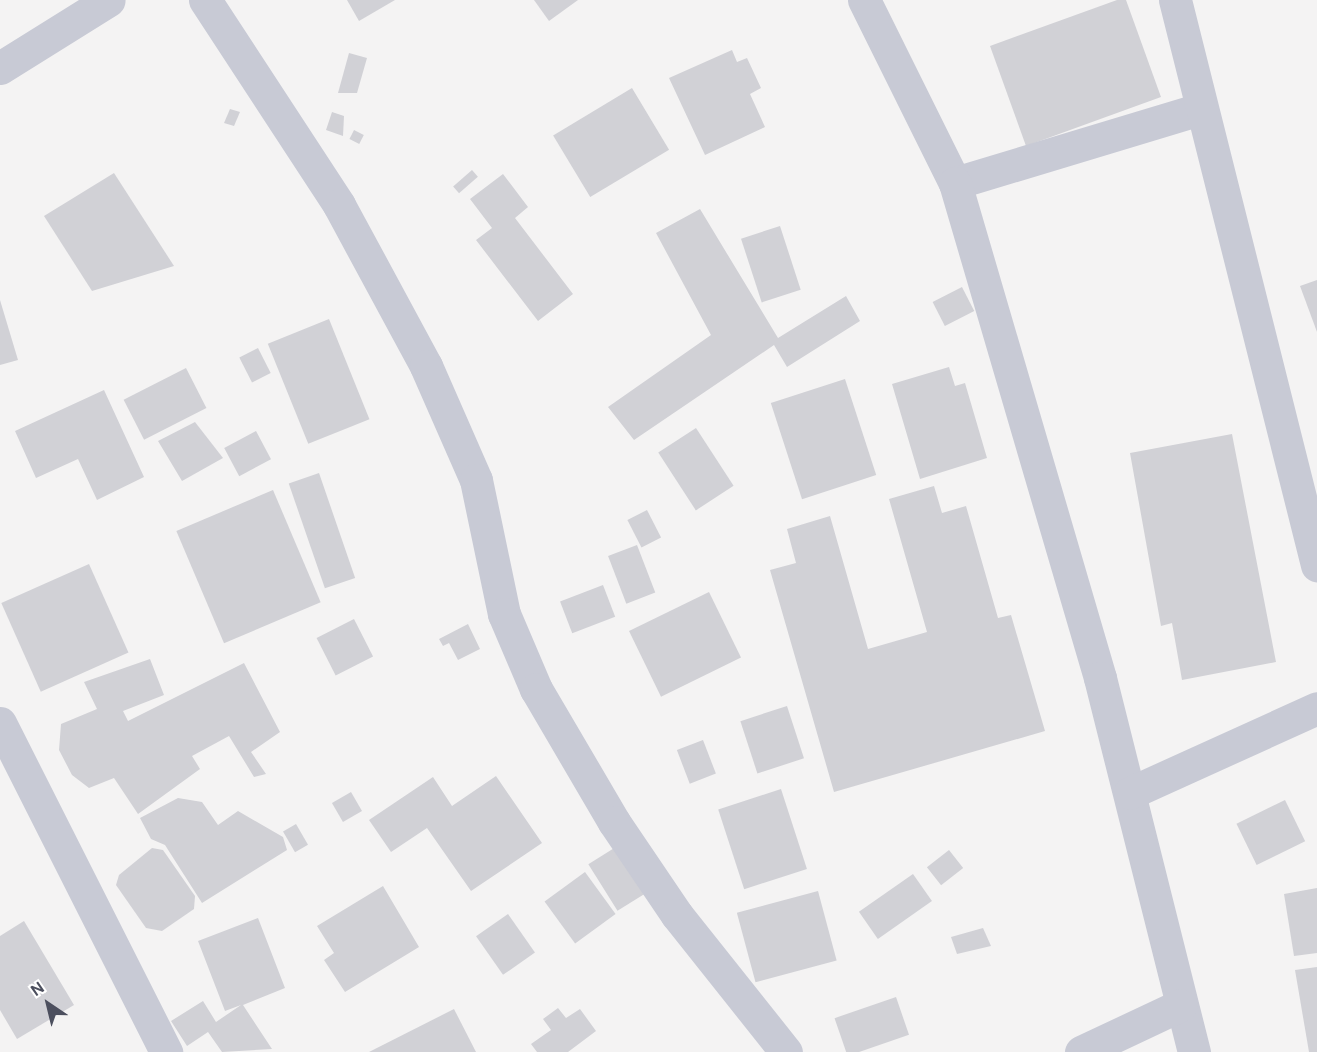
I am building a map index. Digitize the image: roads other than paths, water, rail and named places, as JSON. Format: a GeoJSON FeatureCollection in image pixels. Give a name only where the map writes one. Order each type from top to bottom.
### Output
{"type":"FeatureCollection","features":[{"type":"Feature","properties":{"kind":"street"},"geometry":{"type":"LineString","coordinates":[[0,68],[109,0]]}},
{"type":"Feature","properties":{"kind":"street"},"geometry":{"type":"LineString","coordinates":[[205,0],[339,205],[426,366],[476,480],[504,614],[536,689],[614,822],[671,906],[786,1052]]}},
{"type":"Feature","properties":{"kind":"street"},"geometry":{"type":"LineString","coordinates":[[864,0],[955,183],[1130,793],[1194,1052]]}},
{"type":"Feature","properties":{"kind":"street"},"geometry":{"type":"LineString","coordinates":[[1175,0],[1200,109],[1317,565]]}},
{"type":"Feature","properties":{"kind":"street"},"geometry":{"type":"LineString","coordinates":[[955,183],[1200,109]]}},
{"type":"Feature","properties":{"kind":"street"},"geometry":{"type":"LineString","coordinates":[[1130,793],[1317,708]]}},
{"type":"Feature","properties":{"kind":"street"},"geometry":{"type":"LineString","coordinates":[[0,723],[166,1052]]}},
{"type":"Feature","properties":{"kind":"street"},"geometry":{"type":"LineString","coordinates":[[1081,1052],[1181,1005]]}}]}
